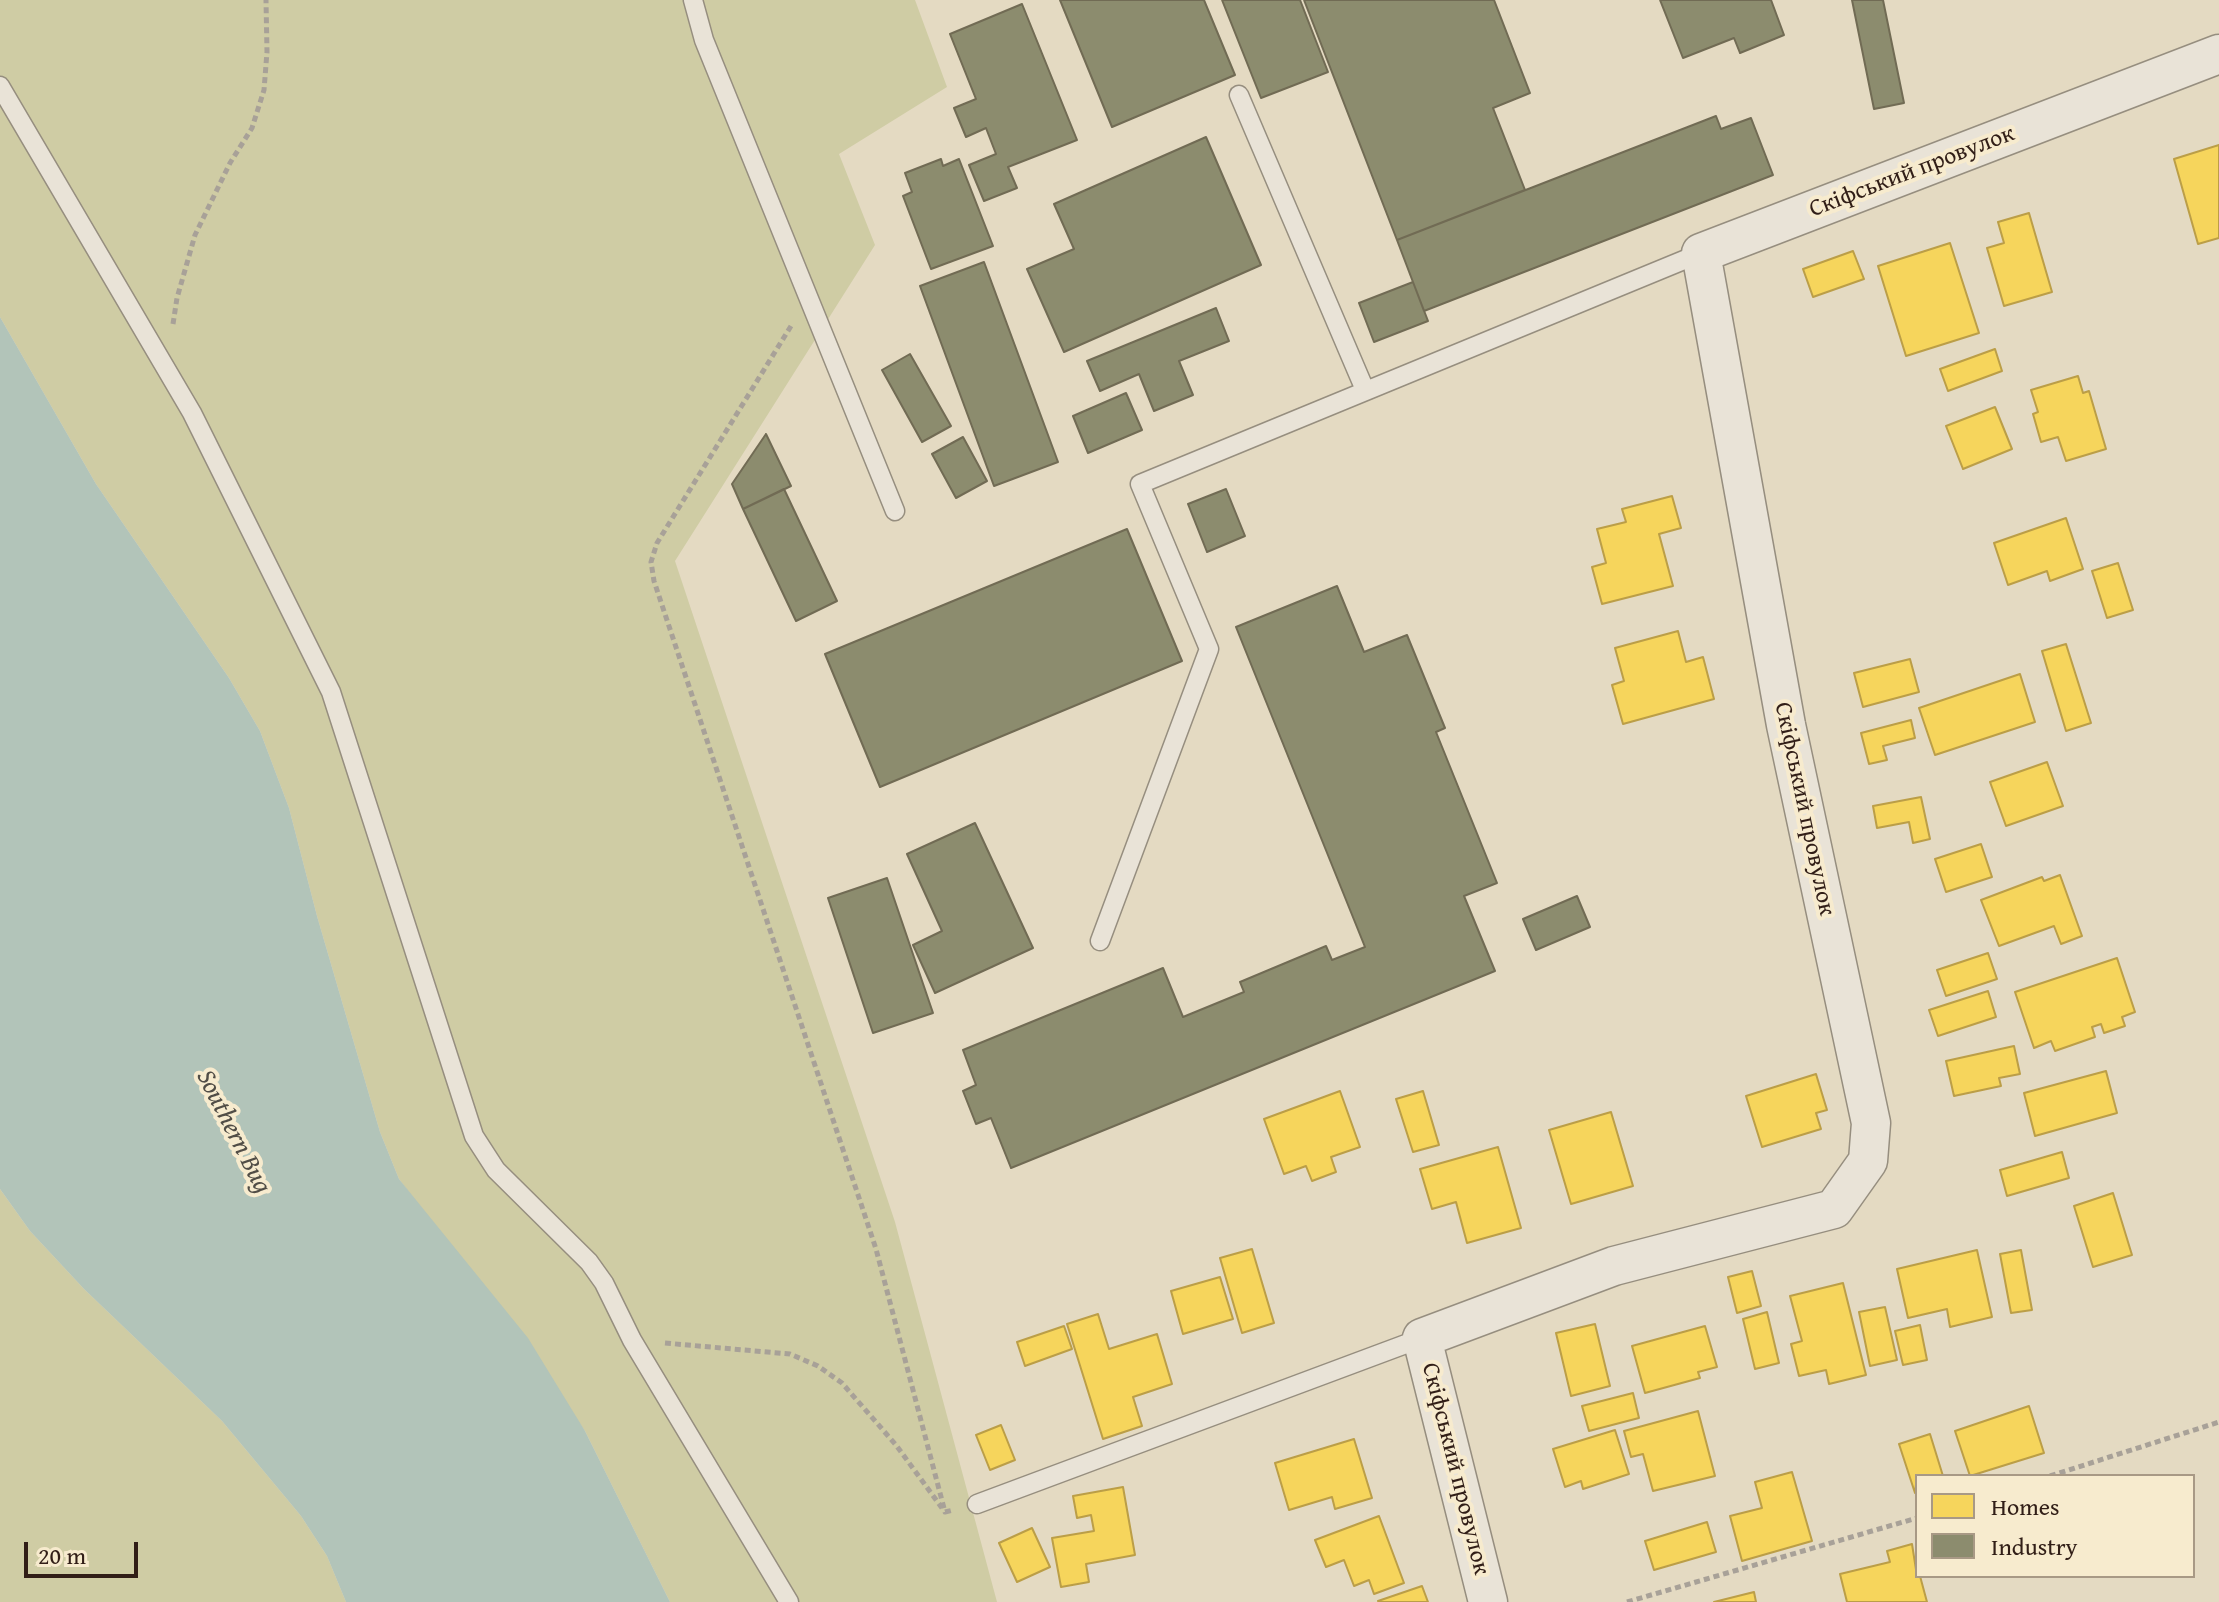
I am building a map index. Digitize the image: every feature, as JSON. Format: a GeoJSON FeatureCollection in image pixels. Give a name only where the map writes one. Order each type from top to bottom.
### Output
{"type":"FeatureCollection","features":[{"type":"Feature","properties":{"kind":"street","name":"Скіфський провулок"},"geometry":{"type":"LineString","coordinates":[[1488,1602],[1422,1338],[1614,1266],[1834,1209],[1868,1161],[1871,1123],[1786,725],[1701,253],[2219,54]]}},
{"type":"Feature","properties":{"kind":"lane"},"geometry":{"type":"LineString","coordinates":[[693,0],[704,40],[895,511]]}},
{"type":"Feature","properties":{"kind":"lane"},"geometry":{"type":"LineString","coordinates":[[0,86],[192,413],[331,692],[474,1136],[496,1170],[589,1262],[604,1283],[632,1340],[789,1602]]}},
{"type":"Feature","properties":{"kind":"lane"},"geometry":{"type":"LineString","coordinates":[[1239,95],[1365,390]]}},
{"type":"Feature","properties":{"kind":"lane"},"geometry":{"type":"LineString","coordinates":[[1100,941],[1209,649],[1140,484],[1701,253]]}},
{"type":"Feature","properties":{"kind":"lane"},"geometry":{"type":"LineString","coordinates":[[977,1504],[1422,1338]]}},
{"type":"Feature","properties":{"kind":"path"},"geometry":{"type":"LineString","coordinates":[[173,327],[177,298],[195,235],[230,163],[252,128],[264,90],[266,0]]}},
{"type":"Feature","properties":{"kind":"path"},"geometry":{"type":"LineString","coordinates":[[808,298],[657,543],[651,562],[654,581],[876,1249],[945,1512]]}},
{"type":"Feature","properties":{"kind":"path"},"geometry":{"type":"LineString","coordinates":[[632,1340],[790,1354],[818,1366],[842,1383],[896,1445],[945,1512]]}},
{"type":"Feature","properties":{"kind":"path"},"geometry":{"type":"LineString","coordinates":[[2056,1474],[2219,1422]]}},
{"type":"Feature","properties":{"kind":"path"},"geometry":{"type":"LineString","coordinates":[[945,1512],[977,1504]]}},
{"type":"Feature","properties":{"kind":"path"},"geometry":{"type":"LineString","coordinates":[[1627,1602],[1915,1519]]}},
{"type":"Feature","properties":{"kind":"shaded area"},"geometry":{"type":"Polygon","coordinates":[[[0,0],[915,0],[947,87],[839,154],[875,245],[675,561],[895,1222],[997,1602],[670,1602],[585,1431],[399,1179],[380,1132],[289,808],[260,731],[229,678],[96,484],[0,317],[0,0]]]}},
{"type":"Feature","properties":{"kind":"shaded area"},"geometry":{"type":"Polygon","coordinates":[[[0,1189],[30,1231],[84,1289],[222,1421],[301,1516],[327,1556],[346,1602],[0,1602],[0,1189]]]}},
{"type":"Feature","properties":{"kind":"water","name":"Southern Bug"},"geometry":{"type":"Polygon","coordinates":[[[0,317],[96,484],[229,678],[260,731],[289,808],[380,1132],[399,1179],[528,1338],[585,1431],[670,1602],[346,1602],[327,1556],[301,1516],[222,1421],[84,1289],[30,1231],[0,1189],[0,317]]]}},
{"type":"Feature","properties":{"kind":"building: Homes"},"geometry":{"type":"Polygon","coordinates":[[[2219,145],[2219,238],[2198,244],[2174,159],[2219,145]]]}},
{"type":"Feature","properties":{"kind":"building: Homes"},"geometry":{"type":"Polygon","coordinates":[[[2029,213],[2052,292],[2004,306],[1987,248],[2004,243],[1998,222],[2029,213]]]}},
{"type":"Feature","properties":{"kind":"building: Homes"},"geometry":{"type":"Polygon","coordinates":[[[1950,243],[1979,333],[1906,356],[1878,266],[1950,243]]]}},
{"type":"Feature","properties":{"kind":"building: Homes"},"geometry":{"type":"Polygon","coordinates":[[[1853,251],[1864,279],[1813,297],[1803,269],[1853,251]]]}},
{"type":"Feature","properties":{"kind":"building: Homes"},"geometry":{"type":"Polygon","coordinates":[[[1995,349],[2002,371],[1948,391],[1940,369],[1995,349]]]}},
{"type":"Feature","properties":{"kind":"building: Homes"},"geometry":{"type":"Polygon","coordinates":[[[2078,376],[2083,393],[2089,391],[2106,449],[2066,461],[2058,437],[2041,442],[2033,414],[2038,412],[2031,390],[2078,376]]]}},
{"type":"Feature","properties":{"kind":"building: Homes"},"geometry":{"type":"Polygon","coordinates":[[[1995,407],[2012,449],[1963,469],[1946,426],[1995,407]]]}},
{"type":"Feature","properties":{"kind":"building: Homes"},"geometry":{"type":"Polygon","coordinates":[[[1672,496],[1681,528],[1659,534],[1673,586],[1602,604],[1592,567],[1606,563],[1597,529],[1626,522],[1622,509],[1672,496]]]}},
{"type":"Feature","properties":{"kind":"building: Homes"},"geometry":{"type":"Polygon","coordinates":[[[2066,518],[2083,569],[2050,581],[2047,571],[2008,585],[1994,543],[2066,518]]]}},
{"type":"Feature","properties":{"kind":"building: Homes"},"geometry":{"type":"Polygon","coordinates":[[[2118,563],[2133,610],[2107,618],[2092,571],[2118,563]]]}},
{"type":"Feature","properties":{"kind":"building: Homes"},"geometry":{"type":"Polygon","coordinates":[[[1678,631],[1686,662],[1703,657],[1714,699],[1623,724],[1612,685],[1624,681],[1615,648],[1678,631]]]}},
{"type":"Feature","properties":{"kind":"building: Homes"},"geometry":{"type":"Polygon","coordinates":[[[2066,644],[2091,723],[2066,731],[2042,651],[2066,644]]]}},
{"type":"Feature","properties":{"kind":"building: Homes"},"geometry":{"type":"Polygon","coordinates":[[[1910,659],[1919,692],[1863,707],[1854,673],[1910,659]]]}},
{"type":"Feature","properties":{"kind":"building: Homes"},"geometry":{"type":"Polygon","coordinates":[[[2020,674],[2035,722],[1935,755],[1919,708],[2020,674]]]}},
{"type":"Feature","properties":{"kind":"building: Homes"},"geometry":{"type":"Polygon","coordinates":[[[1911,720],[1915,738],[1883,746],[1887,760],[1869,764],[1861,733],[1911,720]]]}},
{"type":"Feature","properties":{"kind":"building: Homes"},"geometry":{"type":"Polygon","coordinates":[[[2047,762],[2063,806],[2006,826],[1990,782],[2047,762]]]}},
{"type":"Feature","properties":{"kind":"building: Homes"},"geometry":{"type":"Polygon","coordinates":[[[1921,797],[1930,839],[1913,843],[1909,822],[1877,828],[1873,806],[1921,797]]]}},
{"type":"Feature","properties":{"kind":"building: Homes"},"geometry":{"type":"Polygon","coordinates":[[[1981,844],[1992,877],[1946,892],[1935,859],[1981,844]]]}},
{"type":"Feature","properties":{"kind":"building: Homes"},"geometry":{"type":"Polygon","coordinates":[[[2060,875],[2082,936],[2061,944],[2054,926],[1999,946],[1981,900],[2042,877],[2044,881],[2060,875]]]}},
{"type":"Feature","properties":{"kind":"building: Homes"},"geometry":{"type":"Polygon","coordinates":[[[1988,953],[1997,979],[1946,996],[1937,970],[1988,953]]]}},
{"type":"Feature","properties":{"kind":"building: Homes"},"geometry":{"type":"Polygon","coordinates":[[[2117,958],[2135,1012],[2122,1017],[2125,1026],[2104,1033],[2101,1024],[2092,1027],[2095,1037],[2055,1051],[2051,1041],[2034,1048],[2015,992],[2117,958]]]}},
{"type":"Feature","properties":{"kind":"building: Homes"},"geometry":{"type":"Polygon","coordinates":[[[1988,991],[1996,1017],[1938,1036],[1929,1010],[1988,991]]]}},
{"type":"Feature","properties":{"kind":"building: Homes"},"geometry":{"type":"Polygon","coordinates":[[[2014,1046],[2020,1074],[1999,1078],[2001,1086],[1954,1096],[1946,1061],[2014,1046]]]}},
{"type":"Feature","properties":{"kind":"building: Homes"},"geometry":{"type":"Polygon","coordinates":[[[2106,1071],[2117,1113],[2035,1136],[2024,1093],[2106,1071]]]}},
{"type":"Feature","properties":{"kind":"building: Homes"},"geometry":{"type":"Polygon","coordinates":[[[1816,1074],[1827,1110],[1816,1113],[1821,1129],[1762,1147],[1746,1096],[1816,1074]]]}},
{"type":"Feature","properties":{"kind":"building: Homes"},"geometry":{"type":"Polygon","coordinates":[[[1340,1091],[1360,1147],[1331,1157],[1336,1172],[1312,1181],[1306,1166],[1284,1174],[1264,1119],[1340,1091]]]}},
{"type":"Feature","properties":{"kind":"building: Homes"},"geometry":{"type":"Polygon","coordinates":[[[1423,1091],[1439,1145],[1413,1152],[1396,1099],[1423,1091]]]}},
{"type":"Feature","properties":{"kind":"building: Homes"},"geometry":{"type":"Polygon","coordinates":[[[1611,1112],[1633,1186],[1571,1204],[1549,1130],[1611,1112]]]}},
{"type":"Feature","properties":{"kind":"building: Homes"},"geometry":{"type":"Polygon","coordinates":[[[1498,1147],[1521,1228],[1467,1243],[1456,1202],[1432,1209],[1420,1169],[1498,1147]]]}},
{"type":"Feature","properties":{"kind":"building: Homes"},"geometry":{"type":"Polygon","coordinates":[[[2062,1152],[2069,1178],[2007,1196],[2000,1170],[2062,1152]]]}},
{"type":"Feature","properties":{"kind":"building: Homes"},"geometry":{"type":"Polygon","coordinates":[[[2113,1193],[2132,1255],[2093,1267],[2074,1206],[2113,1193]]]}},
{"type":"Feature","properties":{"kind":"building: Homes"},"geometry":{"type":"Polygon","coordinates":[[[1252,1249],[1274,1323],[1242,1333],[1220,1258],[1252,1249]]]}},
{"type":"Feature","properties":{"kind":"building: Homes"},"geometry":{"type":"Polygon","coordinates":[[[1977,1250],[1992,1317],[1950,1327],[1947,1309],[1908,1318],[1897,1269],[1977,1250]]]}},
{"type":"Feature","properties":{"kind":"building: Homes"},"geometry":{"type":"Polygon","coordinates":[[[2021,1250],[2032,1310],[2011,1313],[2000,1254],[2021,1250]]]}},
{"type":"Feature","properties":{"kind":"building: Homes"},"geometry":{"type":"Polygon","coordinates":[[[1752,1271],[1761,1306],[1737,1313],[1728,1277],[1752,1271]]]}},
{"type":"Feature","properties":{"kind":"building: Homes"},"geometry":{"type":"Polygon","coordinates":[[[1220,1277],[1233,1319],[1183,1334],[1171,1291],[1220,1277]]]}},
{"type":"Feature","properties":{"kind":"building: Homes"},"geometry":{"type":"Polygon","coordinates":[[[1843,1283],[1866,1375],[1829,1384],[1826,1370],[1799,1376],[1791,1344],[1802,1341],[1790,1296],[1843,1283]]]}},
{"type":"Feature","properties":{"kind":"building: Homes"},"geometry":{"type":"Polygon","coordinates":[[[1885,1307],[1897,1360],[1870,1366],[1859,1312],[1885,1307]]]}},
{"type":"Feature","properties":{"kind":"building: Homes"},"geometry":{"type":"Polygon","coordinates":[[[1767,1312],[1779,1363],[1755,1369],[1743,1319],[1767,1312]]]}},
{"type":"Feature","properties":{"kind":"building: Homes"},"geometry":{"type":"Polygon","coordinates":[[[1098,1314],[1109,1349],[1157,1334],[1172,1384],[1133,1397],[1142,1426],[1103,1439],[1067,1324],[1098,1314]]]}},
{"type":"Feature","properties":{"kind":"building: Homes"},"geometry":{"type":"Polygon","coordinates":[[[1595,1324],[1610,1386],[1571,1396],[1556,1333],[1595,1324]]]}},
{"type":"Feature","properties":{"kind":"building: Homes"},"geometry":{"type":"Polygon","coordinates":[[[1920,1325],[1927,1360],[1903,1365],[1895,1331],[1920,1325]]]}},
{"type":"Feature","properties":{"kind":"building: Homes"},"geometry":{"type":"Polygon","coordinates":[[[1064,1326],[1072,1349],[1025,1366],[1017,1342],[1064,1326]]]}},
{"type":"Feature","properties":{"kind":"building: Homes"},"geometry":{"type":"Polygon","coordinates":[[[1705,1326],[1717,1367],[1698,1372],[1700,1378],[1645,1393],[1632,1346],[1705,1326]]]}},
{"type":"Feature","properties":{"kind":"building: Homes"},"geometry":{"type":"Polygon","coordinates":[[[1633,1393],[1639,1418],[1589,1431],[1582,1406],[1633,1393]]]}},
{"type":"Feature","properties":{"kind":"building: Homes"},"geometry":{"type":"Polygon","coordinates":[[[2029,1406],[2044,1453],[1969,1474],[1955,1431],[2029,1406]]]}},
{"type":"Feature","properties":{"kind":"building: Homes"},"geometry":{"type":"Polygon","coordinates":[[[1698,1411],[1715,1476],[1653,1491],[1643,1454],[1631,1457],[1624,1431],[1698,1411]]]}},
{"type":"Feature","properties":{"kind":"building: Homes"},"geometry":{"type":"Polygon","coordinates":[[[1001,1425],[1015,1460],[990,1470],[976,1435],[1001,1425]]]}},
{"type":"Feature","properties":{"kind":"building: Homes"},"geometry":{"type":"Polygon","coordinates":[[[1615,1430],[1629,1474],[1583,1489],[1581,1481],[1565,1487],[1553,1449],[1615,1430]]]}},
{"type":"Feature","properties":{"kind":"building: Homes"},"geometry":{"type":"Polygon","coordinates":[[[1930,1434],[1942,1474],[1915,1474],[1915,1493],[1899,1444],[1930,1434]]]}},
{"type":"Feature","properties":{"kind":"building: Homes"},"geometry":{"type":"Polygon","coordinates":[[[1354,1439],[1372,1498],[1335,1509],[1332,1497],[1289,1510],[1275,1463],[1354,1439]]]}},
{"type":"Feature","properties":{"kind":"building: Homes"},"geometry":{"type":"Polygon","coordinates":[[[1792,1472],[1812,1541],[1742,1561],[1730,1516],[1762,1508],[1755,1482],[1792,1472]]]}},
{"type":"Feature","properties":{"kind":"building: Homes"},"geometry":{"type":"Polygon","coordinates":[[[1123,1487],[1135,1555],[1086,1564],[1089,1582],[1061,1587],[1052,1538],[1094,1531],[1091,1515],[1077,1518],[1073,1496],[1123,1487]]]}},
{"type":"Feature","properties":{"kind":"building: Homes"},"geometry":{"type":"Polygon","coordinates":[[[1379,1516],[1404,1583],[1374,1594],[1369,1580],[1354,1586],[1344,1560],[1326,1567],[1315,1540],[1379,1516]]]}},
{"type":"Feature","properties":{"kind":"building: Homes"},"geometry":{"type":"Polygon","coordinates":[[[1707,1522],[1716,1552],[1654,1570],[1645,1541],[1707,1522]]]}},
{"type":"Feature","properties":{"kind":"building: Homes"},"geometry":{"type":"Polygon","coordinates":[[[1032,1528],[1050,1567],[1017,1582],[999,1543],[1032,1528]]]}},
{"type":"Feature","properties":{"kind":"building: Homes"},"geometry":{"type":"Polygon","coordinates":[[[1912,1544],[1915,1578],[1921,1578],[1927,1602],[1847,1602],[1840,1574],[1890,1562],[1887,1551],[1912,1544]]]}},
{"type":"Feature","properties":{"kind":"building: Homes"},"geometry":{"type":"Polygon","coordinates":[[[1422,1586],[1428,1602],[1378,1601],[1422,1586]]]}},
{"type":"Feature","properties":{"kind":"building: Homes"},"geometry":{"type":"Polygon","coordinates":[[[1754,1592],[1756,1602],[1714,1602],[1754,1592]]]}},
{"type":"Feature","properties":{"kind":"building: Industry"},"geometry":{"type":"Polygon","coordinates":[[[1060,0],[1204,0],[1235,75],[1112,127],[1060,0]]]}},
{"type":"Feature","properties":{"kind":"building: Industry"},"geometry":{"type":"Polygon","coordinates":[[[1222,0],[1300,0],[1328,72],[1261,98],[1222,0]]]}},
{"type":"Feature","properties":{"kind":"building: Industry"},"geometry":{"type":"Polygon","coordinates":[[[1304,0],[1494,0],[1530,93],[1493,108],[1525,190],[1397,240],[1304,0]]]}},
{"type":"Feature","properties":{"kind":"building: Industry"},"geometry":{"type":"Polygon","coordinates":[[[1660,0],[1771,0],[1784,35],[1740,53],[1734,38],[1683,58],[1660,0]]]}},
{"type":"Feature","properties":{"kind":"building: Industry"},"geometry":{"type":"Polygon","coordinates":[[[1852,0],[1883,0],[1904,103],[1874,109],[1852,0]]]}},
{"type":"Feature","properties":{"kind":"building: Industry"},"geometry":{"type":"Polygon","coordinates":[[[1022,4],[1077,140],[1008,167],[1017,188],[984,201],[969,165],[996,154],[986,128],[966,137],[954,108],[976,99],[950,34],[1022,4]]]}},
{"type":"Feature","properties":{"kind":"building: Industry"},"geometry":{"type":"Polygon","coordinates":[[[1716,116],[1721,129],[1751,118],[1773,175],[1424,311],[1397,240],[1716,116]]]}},
{"type":"Feature","properties":{"kind":"building: Industry"},"geometry":{"type":"Polygon","coordinates":[[[1206,137],[1261,265],[1064,352],[1027,269],[1074,249],[1054,204],[1206,137]]]}},
{"type":"Feature","properties":{"kind":"building: Industry"},"geometry":{"type":"Polygon","coordinates":[[[941,159],[943,166],[959,159],[993,246],[931,269],[903,196],[912,192],[905,173],[941,159]]]}},
{"type":"Feature","properties":{"kind":"building: Industry"},"geometry":{"type":"Polygon","coordinates":[[[984,262],[1058,462],[994,486],[920,286],[984,262]]]}},
{"type":"Feature","properties":{"kind":"building: Industry"},"geometry":{"type":"Polygon","coordinates":[[[1413,282],[1428,321],[1374,342],[1359,303],[1413,282]]]}},
{"type":"Feature","properties":{"kind":"building: Industry"},"geometry":{"type":"Polygon","coordinates":[[[1216,308],[1229,341],[1179,361],[1193,395],[1154,411],[1139,374],[1100,391],[1087,361],[1216,308]]]}},
{"type":"Feature","properties":{"kind":"building: Industry"},"geometry":{"type":"Polygon","coordinates":[[[910,354],[951,426],[922,442],[882,370],[910,354]]]}},
{"type":"Feature","properties":{"kind":"building: Industry"},"geometry":{"type":"Polygon","coordinates":[[[1126,393],[1142,430],[1088,453],[1073,416],[1126,393]]]}},
{"type":"Feature","properties":{"kind":"building: Industry"},"geometry":{"type":"Polygon","coordinates":[[[766,434],[791,486],[743,509],[732,484],[766,434]]]}},
{"type":"Feature","properties":{"kind":"building: Industry"},"geometry":{"type":"Polygon","coordinates":[[[963,437],[987,481],[956,498],[932,454],[963,437]]]}},
{"type":"Feature","properties":{"kind":"building: Industry"},"geometry":{"type":"Polygon","coordinates":[[[784,489],[837,601],[796,621],[743,509],[784,489]]]}},
{"type":"Feature","properties":{"kind":"building: Industry"},"geometry":{"type":"Polygon","coordinates":[[[1226,489],[1245,536],[1207,552],[1188,504],[1226,489]]]}},
{"type":"Feature","properties":{"kind":"building: Industry"},"geometry":{"type":"Polygon","coordinates":[[[1127,529],[1182,661],[880,787],[825,654],[1127,529]]]}},
{"type":"Feature","properties":{"kind":"building: Industry"},"geometry":{"type":"Polygon","coordinates":[[[1337,586],[1364,652],[1407,635],[1445,728],[1436,732],[1497,883],[1464,896],[1495,971],[1011,1168],[991,1118],[976,1124],[963,1091],[976,1085],[963,1050],[1163,968],[1183,1017],[1244,992],[1240,982],[1326,946],[1332,960],[1365,947],[1236,627],[1337,586]]]}},
{"type":"Feature","properties":{"kind":"building: Industry"},"geometry":{"type":"Polygon","coordinates":[[[975,823],[1033,948],[935,993],[913,945],[942,931],[907,854],[975,823]]]}},
{"type":"Feature","properties":{"kind":"building: Industry"},"geometry":{"type":"Polygon","coordinates":[[[887,878],[933,1013],[873,1033],[828,898],[887,878]]]}},
{"type":"Feature","properties":{"kind":"building: Industry"},"geometry":{"type":"Polygon","coordinates":[[[1577,896],[1590,927],[1536,950],[1523,919],[1577,896]]]}}]}
